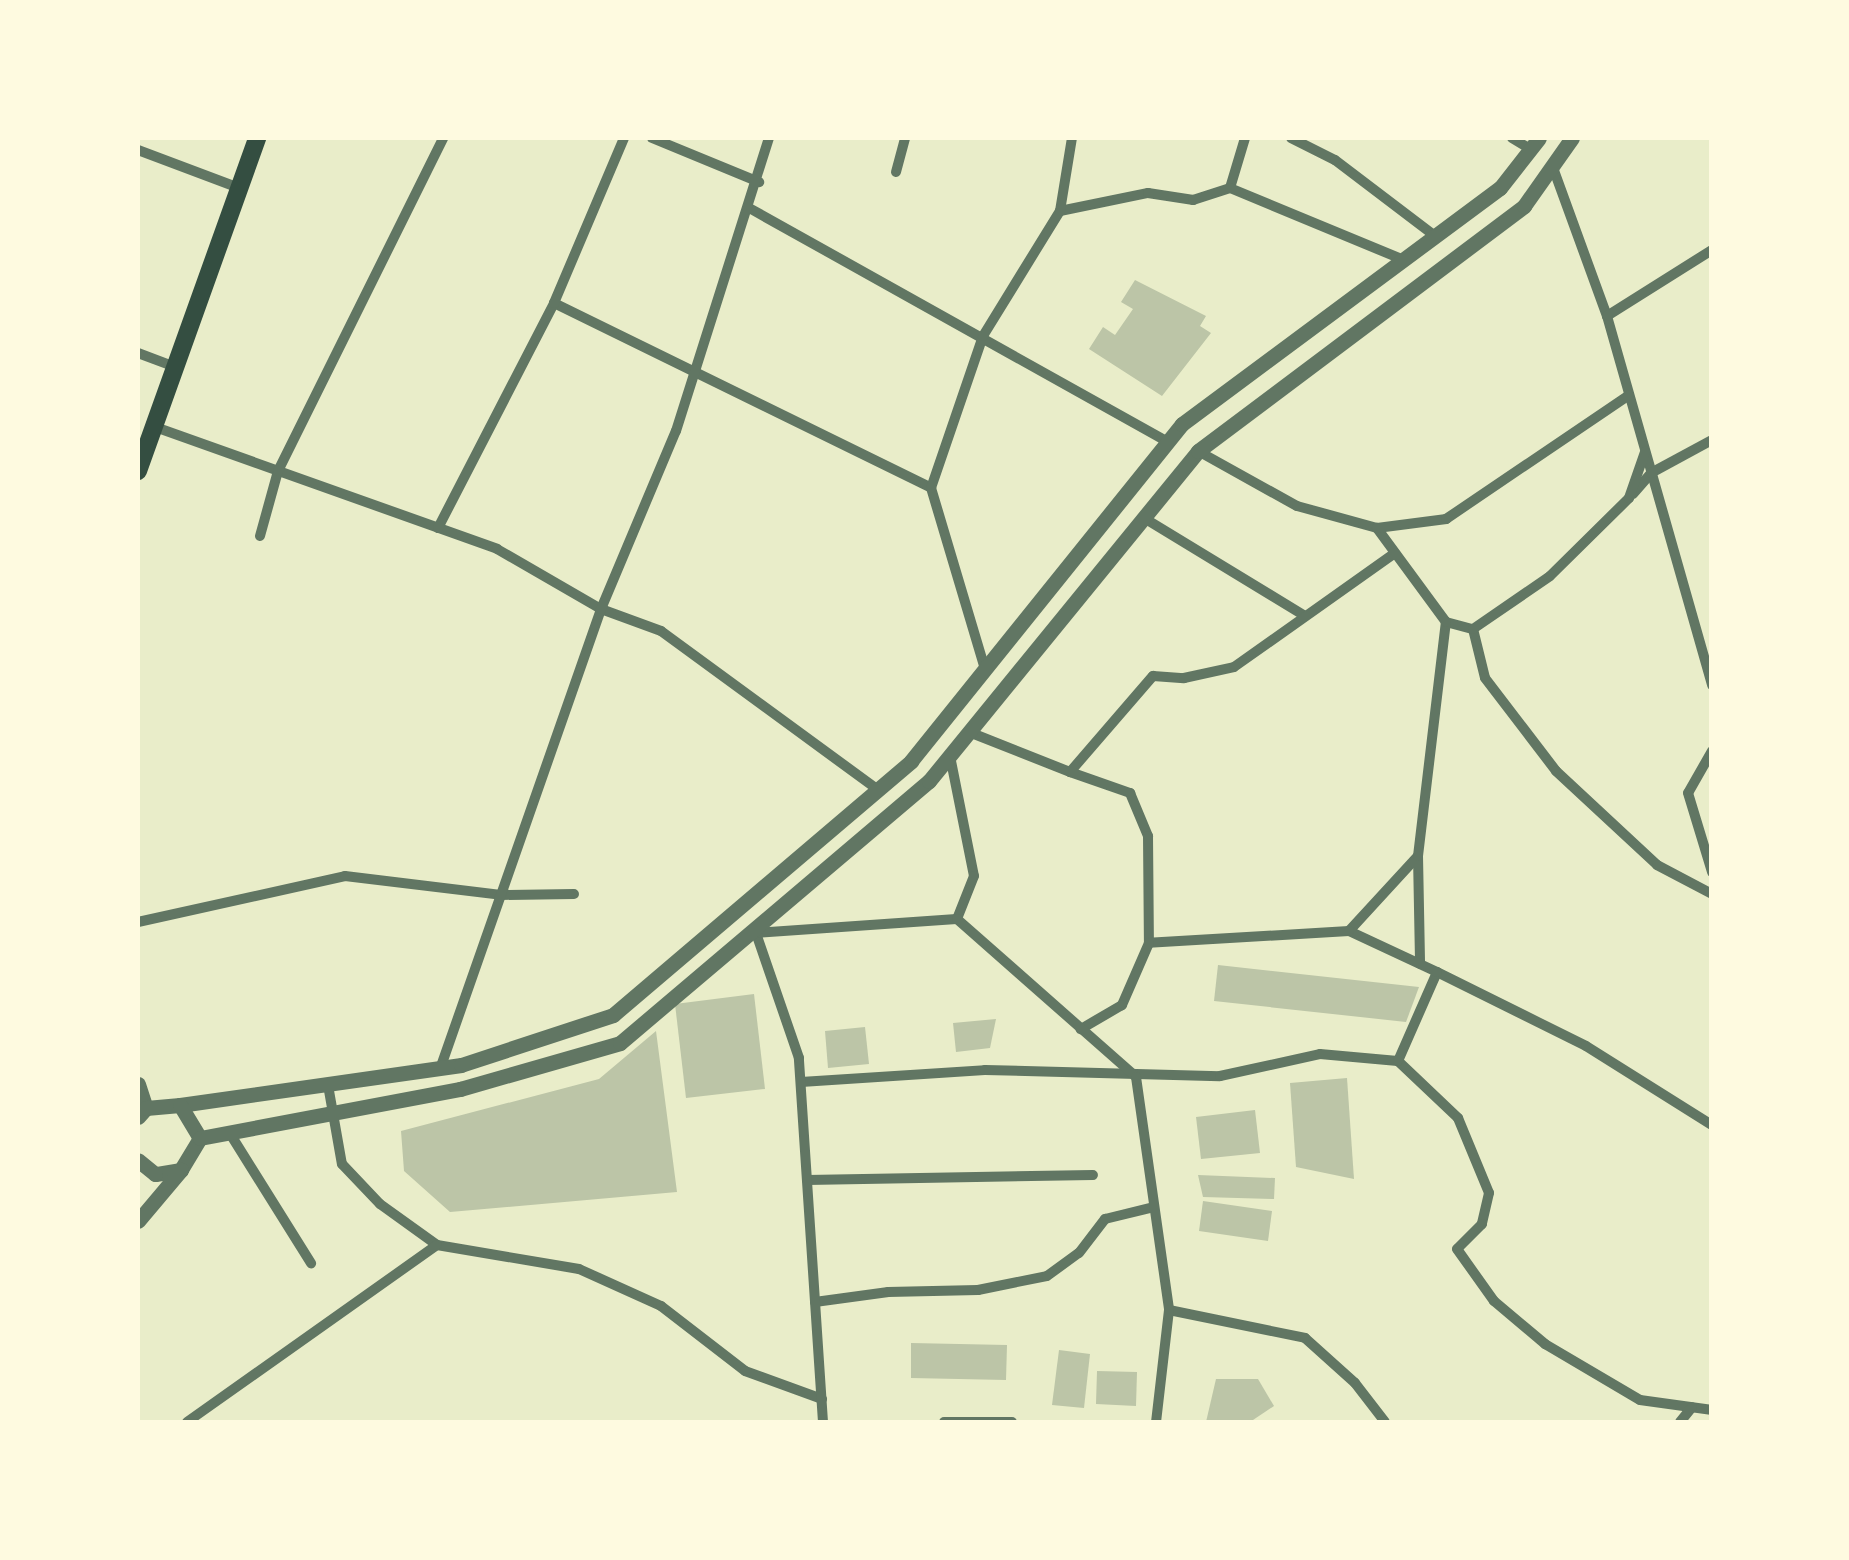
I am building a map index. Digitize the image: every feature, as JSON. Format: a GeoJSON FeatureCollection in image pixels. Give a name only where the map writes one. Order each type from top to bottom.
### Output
{"type":"FeatureCollection","features":[{"type":"Feature","properties":{"kind":"main road"},"geometry":{"type":"LineString","coordinates":[[138,471],[158,428],[257,138]]}},
{"type":"Feature","properties":{"kind":"street"},"geometry":{"type":"LineString","coordinates":[[260,536],[278,471],[443,138]]}},
{"type":"Feature","properties":{"kind":"street"},"geometry":{"type":"LineString","coordinates":[[438,528],[554,304],[624,138]]}},
{"type":"Feature","properties":{"kind":"street"},"geometry":{"type":"LineString","coordinates":[[652,138],[760,182]]}},
{"type":"Feature","properties":{"kind":"street"},"geometry":{"type":"LineString","coordinates":[[440,1069],[601,609],[695,374],[760,182],[768,138]]}},
{"type":"Feature","properties":{"kind":"street"},"geometry":{"type":"LineString","coordinates":[[896,172],[905,138]]}},
{"type":"Feature","properties":{"kind":"street"},"geometry":{"type":"LineString","coordinates":[[985,669],[931,488],[982,336],[1060,211],[1072,138]]}},
{"type":"Feature","properties":{"kind":"street"},"geometry":{"type":"LineString","coordinates":[[1230,188],[1245,138]]}},
{"type":"Feature","properties":{"kind":"street"},"geometry":{"type":"LineString","coordinates":[[1291,138],[1335,160],[1435,236]]}},
{"type":"Feature","properties":{"kind":"street"},"geometry":{"type":"LineString","coordinates":[[138,1084],[142,1113],[440,1069],[613,1015],[911,760],[1182,424],[1500,188],[1534,143],[1512,138]]}},
{"type":"Feature","properties":{"kind":"street"},"geometry":{"type":"LineString","coordinates":[[138,1220],[181,1170],[200,1138],[460,1089],[620,1043],[756,933],[950,756],[1198,451],[1524,206],[1572,138]]}},
{"type":"Feature","properties":{"kind":"street"},"geometry":{"type":"LineString","coordinates":[[138,150],[240,189]]}},
{"type":"Feature","properties":{"kind":"street"},"geometry":{"type":"LineString","coordinates":[[1552,164],[1607,316],[1712,685]]}},
{"type":"Feature","properties":{"kind":"street"},"geometry":{"type":"LineString","coordinates":[[1060,211],[1148,194],[1193,200],[1230,188],[1404,260]]}},
{"type":"Feature","properties":{"kind":"street"},"geometry":{"type":"LineString","coordinates":[[750,209],[1168,442]]}},
{"type":"Feature","properties":{"kind":"street"},"geometry":{"type":"LineString","coordinates":[[1607,316],[1712,250]]}},
{"type":"Feature","properties":{"kind":"street"},"geometry":{"type":"LineString","coordinates":[[554,304],[931,488]]}},
{"type":"Feature","properties":{"kind":"street"},"geometry":{"type":"LineString","coordinates":[[138,353],[178,368]]}},
{"type":"Feature","properties":{"kind":"street"},"geometry":{"type":"LineString","coordinates":[[1198,451],[1296,506],[1377,528],[1446,520],[1629,394]]}},
{"type":"Feature","properties":{"kind":"street"},"geometry":{"type":"LineString","coordinates":[[158,428],[497,549],[601,609],[660,631],[876,790]]}},
{"type":"Feature","properties":{"kind":"street"},"geometry":{"type":"LineString","coordinates":[[1377,528],[1446,622],[1473,629],[1550,576],[1651,473],[1712,440]]}},
{"type":"Feature","properties":{"kind":"street"},"geometry":{"type":"LineString","coordinates":[[1628,498],[1645,452]]}},
{"type":"Feature","properties":{"kind":"street"},"geometry":{"type":"LineString","coordinates":[[1144,518],[1305,616]]}},
{"type":"Feature","properties":{"kind":"street"},"geometry":{"type":"LineString","coordinates":[[1070,772],[1153,676],[1184,678],[1234,667],[1395,554]]}},
{"type":"Feature","properties":{"kind":"street"},"geometry":{"type":"LineString","coordinates":[[1420,964],[1418,856],[1446,622]]}},
{"type":"Feature","properties":{"kind":"street"},"geometry":{"type":"LineString","coordinates":[[1473,629],[1485,678],[1556,771],[1657,865],[1712,894]]}},
{"type":"Feature","properties":{"kind":"street"},"geometry":{"type":"LineString","coordinates":[[970,732],[1130,793],[1148,836],[1149,943],[1122,1005],[1081,1029]]}},
{"type":"Feature","properties":{"kind":"street"},"geometry":{"type":"LineString","coordinates":[[1712,751],[1688,793],[1712,872]]}},
{"type":"Feature","properties":{"kind":"street"},"geometry":{"type":"LineString","coordinates":[[950,756],[974,876],[957,919]]}},
{"type":"Feature","properties":{"kind":"street"},"geometry":{"type":"LineString","coordinates":[[1348,931],[1418,856]]}},
{"type":"Feature","properties":{"kind":"street"},"geometry":{"type":"LineString","coordinates":[[138,922],[345,876],[501,895],[574,894]]}},
{"type":"Feature","properties":{"kind":"street"},"geometry":{"type":"LineString","coordinates":[[756,933],[957,919],[1136,1077],[1169,1310],[1156,1422]]}},
{"type":"Feature","properties":{"kind":"street"},"geometry":{"type":"LineString","coordinates":[[1149,943],[1348,931],[1586,1046],[1712,1125]]}},
{"type":"Feature","properties":{"kind":"street"},"geometry":{"type":"LineString","coordinates":[[756,933],[799,1058],[823,1422]]}},
{"type":"Feature","properties":{"kind":"street"},"geometry":{"type":"LineString","coordinates":[[1398,1061],[1437,972]]}},
{"type":"Feature","properties":{"kind":"street"},"geometry":{"type":"LineString","coordinates":[[801,1082],[985,1070],[1136,1077],[1220,1076],[1320,1054],[1398,1061],[1458,1118],[1490,1193],[1482,1224],[1457,1249],[1494,1301],[1545,1344],[1640,1400],[1712,1410]]}},
{"type":"Feature","properties":{"kind":"street"},"geometry":{"type":"LineString","coordinates":[[328,1085],[336,1112],[342,1164],[380,1204],[438,1245],[579,1270],[661,1306],[745,1371],[822,1399]]}},
{"type":"Feature","properties":{"kind":"street"},"geometry":{"type":"LineString","coordinates":[[180,1106],[200,1138]]}},
{"type":"Feature","properties":{"kind":"street"},"geometry":{"type":"LineString","coordinates":[[229,1132],[312,1264]]}},
{"type":"Feature","properties":{"kind":"street"},"geometry":{"type":"LineString","coordinates":[[138,1160],[155,1174],[181,1170]]}},
{"type":"Feature","properties":{"kind":"street"},"geometry":{"type":"LineString","coordinates":[[807,1180],[1093,1175]]}},
{"type":"Feature","properties":{"kind":"street"},"geometry":{"type":"LineString","coordinates":[[815,1302],[888,1292],[978,1290],[1048,1276],[1078,1253],[1105,1220],[1154,1207]]}},
{"type":"Feature","properties":{"kind":"street"},"geometry":{"type":"LineString","coordinates":[[187,1422],[438,1245]]}},
{"type":"Feature","properties":{"kind":"street"},"geometry":{"type":"LineString","coordinates":[[1169,1310],[1305,1338],[1355,1383],[1386,1422]]}},
{"type":"Feature","properties":{"kind":"street"},"geometry":{"type":"LineString","coordinates":[[1680,1422],[1692,1407]]}},
{"type":"Feature","properties":{"kind":"street"},"geometry":{"type":"LineString","coordinates":[[944,1422],[1012,1422]]}},
{"type":"Feature","properties":{"kind":"building"},"geometry":{"type":"Polygon","coordinates":[[[1135,280],[1206,316],[1200,326],[1211,333],[1162,396],[1089,349],[1103,327],[1115,335],[1133,309],[1121,302],[1135,280]]]}},
{"type":"Feature","properties":{"kind":"building"},"geometry":{"type":"Polygon","coordinates":[[[1218,965],[1419,987],[1406,1022],[1214,1001],[1218,965]]]}},
{"type":"Feature","properties":{"kind":"building"},"geometry":{"type":"Polygon","coordinates":[[[754,994],[765,1089],[686,1098],[675,1004],[754,994]]]}},
{"type":"Feature","properties":{"kind":"building"},"geometry":{"type":"Polygon","coordinates":[[[996,1019],[990,1048],[956,1052],[953,1023],[996,1019]]]}},
{"type":"Feature","properties":{"kind":"building"},"geometry":{"type":"Polygon","coordinates":[[[865,1027],[869,1064],[828,1068],[825,1031],[865,1027]]]}},
{"type":"Feature","properties":{"kind":"building"},"geometry":{"type":"Polygon","coordinates":[[[656,1031],[677,1192],[450,1212],[404,1171],[401,1131],[599,1079],[656,1031]]]}},
{"type":"Feature","properties":{"kind":"building"},"geometry":{"type":"Polygon","coordinates":[[[1347,1078],[1354,1179],[1296,1167],[1290,1083],[1347,1078]]]}},
{"type":"Feature","properties":{"kind":"building"},"geometry":{"type":"Polygon","coordinates":[[[1255,1110],[1260,1153],[1201,1159],[1196,1117],[1255,1110]]]}},
{"type":"Feature","properties":{"kind":"building"},"geometry":{"type":"Polygon","coordinates":[[[1198,1175],[1275,1178],[1274,1199],[1203,1197],[1198,1175]]]}},
{"type":"Feature","properties":{"kind":"building"},"geometry":{"type":"Polygon","coordinates":[[[1203,1201],[1272,1211],[1268,1241],[1199,1231],[1203,1201]]]}},
{"type":"Feature","properties":{"kind":"building"},"geometry":{"type":"Polygon","coordinates":[[[911,1343],[1007,1345],[1006,1380],[911,1378],[911,1343]]]}},
{"type":"Feature","properties":{"kind":"building"},"geometry":{"type":"Polygon","coordinates":[[[1059,1350],[1090,1354],[1084,1408],[1052,1405],[1059,1350]]]}},
{"type":"Feature","properties":{"kind":"building"},"geometry":{"type":"Polygon","coordinates":[[[1097,1371],[1137,1372],[1136,1406],[1096,1404],[1097,1371]]]}},
{"type":"Feature","properties":{"kind":"building"},"geometry":{"type":"Polygon","coordinates":[[[1216,1379],[1258,1379],[1274,1406],[1250,1422],[1206,1422],[1216,1379]]]}}]}
